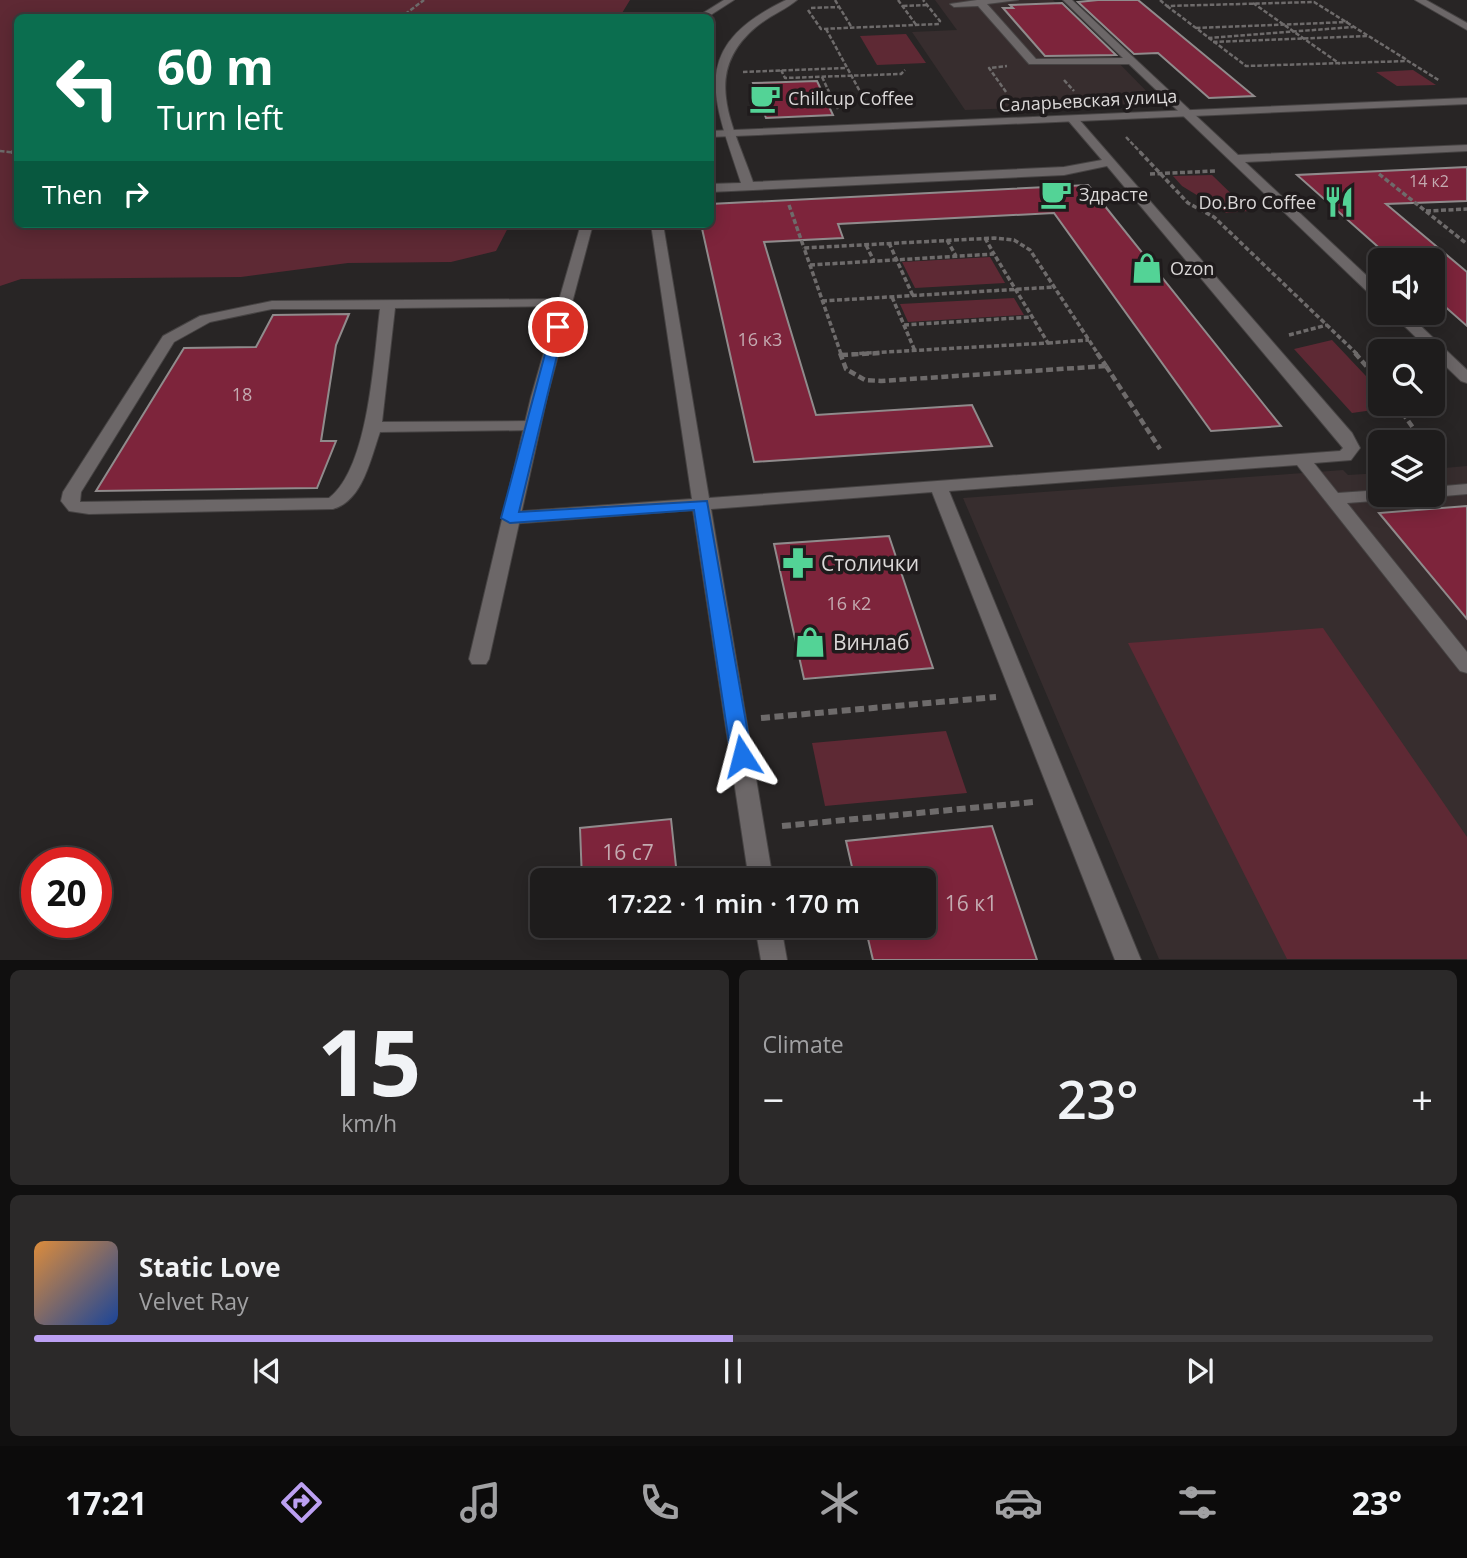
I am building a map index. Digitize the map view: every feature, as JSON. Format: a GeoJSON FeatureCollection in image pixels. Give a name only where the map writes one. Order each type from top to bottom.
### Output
{"type":"FeatureCollection","features":[{"type":"Feature","properties":{"kind":"street"},"geometry":{"type":"LineString","coordinates":[[706,14],[730,0]]}},
{"type":"Feature","properties":{"kind":"street"},"geometry":{"type":"LineString","coordinates":[[748,186],[719,92],[722,73],[742,32],[764,15],[793,0]]}},
{"type":"Feature","properties":{"kind":"street"},"geometry":{"type":"LineString","coordinates":[[954,4],[1014,0]]}},
{"type":"Feature","properties":{"kind":"street"},"geometry":{"type":"LineString","coordinates":[[1067,0],[1368,285]]}},
{"type":"Feature","properties":{"kind":"street"},"geometry":{"type":"LineString","coordinates":[[1419,0],[1467,27]]}},
{"type":"Feature","properties":{"kind":"street"},"geometry":{"type":"LineString","coordinates":[[980,3],[1033,62],[1131,61]]}},
{"type":"Feature","properties":{"kind":"street","name":"Саларьевская улица"},"geometry":{"type":"LineString","coordinates":[[714,134],[1467,101]]}},
{"type":"Feature","properties":{"kind":"street"},"geometry":{"type":"LineString","coordinates":[[510,518],[1345,456],[1352,448],[1346,437],[1072,118]]}},
{"type":"Feature","properties":{"kind":"street"},"geometry":{"type":"LineString","coordinates":[[1235,159],[1467,148]]}},
{"type":"Feature","properties":{"kind":"street"},"geometry":{"type":"LineString","coordinates":[[714,188],[1064,171],[1110,163]]}},
{"type":"Feature","properties":{"kind":"street"},"geometry":{"type":"LineString","coordinates":[[479,659],[532,426],[586,228]]}},
{"type":"Feature","properties":{"kind":"street"},"geometry":{"type":"LineString","coordinates":[[658,228],[759,868]]}},
{"type":"Feature","properties":{"kind":"street"},"geometry":{"type":"LineString","coordinates":[[388,304],[373,427],[350,488],[343,498],[333,503],[89,508],[75,507],[70,501],[72,492],[168,339],[183,328],[242,310],[272,305],[388,304],[564,303]]}},
{"type":"Feature","properties":{"kind":"street"},"geometry":{"type":"LineString","coordinates":[[1411,325],[1467,378]]}},
{"type":"Feature","properties":{"kind":"street"},"geometry":{"type":"LineString","coordinates":[[373,427],[532,426]]}},
{"type":"Feature","properties":{"kind":"street"},"geometry":{"type":"LineString","coordinates":[[1303,461],[1467,666]]}},
{"type":"Feature","properties":{"kind":"street"},"geometry":{"type":"LineString","coordinates":[[939,487],[1128,960]]}},
{"type":"Feature","properties":{"kind":"street"},"geometry":{"type":"LineString","coordinates":[[1445,491],[1467,489]]}},
{"type":"Feature","properties":{"kind":"street"},"geometry":{"type":"LineString","coordinates":[[1334,499],[1368,496]]}},
{"type":"Feature","properties":{"kind":"street"},"geometry":{"type":"LineString","coordinates":[[770,938],[774,960]]}},
{"type":"Feature","properties":{"kind":"path"},"geometry":{"type":"LineString","coordinates":[[405,14],[424,0]]}},
{"type":"Feature","properties":{"kind":"path"},"geometry":{"type":"LineString","coordinates":[[835,0],[852,28]]}},
{"type":"Feature","properties":{"kind":"path"},"geometry":{"type":"LineString","coordinates":[[898,0],[917,26]]}},
{"type":"Feature","properties":{"kind":"path"},"geometry":{"type":"LineString","coordinates":[[839,7],[806,8],[817,27],[826,29],[940,23],[923,0]]}},
{"type":"Feature","properties":{"kind":"path"},"geometry":{"type":"LineString","coordinates":[[1160,0],[1241,64],[1251,67],[1408,61]]}},
{"type":"Feature","properties":{"kind":"path"},"geometry":{"type":"LineString","coordinates":[[1253,2],[1340,64]]}},
{"type":"Feature","properties":{"kind":"path"},"geometry":{"type":"LineString","coordinates":[[1167,6],[1314,2],[1450,88]]}},
{"type":"Feature","properties":{"kind":"path"},"geometry":{"type":"LineString","coordinates":[[902,6],[927,5]]}},
{"type":"Feature","properties":{"kind":"path"},"geometry":{"type":"LineString","coordinates":[[1195,28],[1348,22]]}},
{"type":"Feature","properties":{"kind":"path"},"geometry":{"type":"LineString","coordinates":[[1207,38],[1354,26]]}},
{"type":"Feature","properties":{"kind":"path"},"geometry":{"type":"LineString","coordinates":[[826,29],[874,118]]}},
{"type":"Feature","properties":{"kind":"path"},"geometry":{"type":"LineString","coordinates":[[1212,42],[1369,36]]}},
{"type":"Feature","properties":{"kind":"path"},"geometry":{"type":"LineString","coordinates":[[722,73],[847,68]]}},
{"type":"Feature","properties":{"kind":"path"},"geometry":{"type":"LineString","coordinates":[[781,71],[788,78],[901,74],[905,70]]}},
{"type":"Feature","properties":{"kind":"path"},"geometry":{"type":"LineString","coordinates":[[822,77],[843,120]]}},
{"type":"Feature","properties":{"kind":"path"},"geometry":{"type":"LineString","coordinates":[[832,98],[863,97]]}},
{"type":"Feature","properties":{"kind":"path"},"geometry":{"type":"LineString","coordinates":[[1108,117],[1188,203],[1214,217],[1356,351],[1368,366]]}},
{"type":"Feature","properties":{"kind":"path"},"geometry":{"type":"LineString","coordinates":[[1122,176],[1246,169]]}},
{"type":"Feature","properties":{"kind":"path"},"geometry":{"type":"LineString","coordinates":[[1376,171],[1467,244]]}},
{"type":"Feature","properties":{"kind":"path"},"geometry":{"type":"LineString","coordinates":[[787,201],[846,369],[853,375],[881,381],[1107,366]]}},
{"type":"Feature","properties":{"kind":"path"},"geometry":{"type":"LineString","coordinates":[[1425,211],[1467,209]]}},
{"type":"Feature","properties":{"kind":"path"},"geometry":{"type":"LineString","coordinates":[[804,248],[985,238],[1004,238],[1023,244],[1055,287],[1151,435]]}},
{"type":"Feature","properties":{"kind":"path"},"geometry":{"type":"LineString","coordinates":[[985,238],[1048,343]]}},
{"type":"Feature","properties":{"kind":"path"},"geometry":{"type":"LineString","coordinates":[[947,240],[956,257]]}},
{"type":"Feature","properties":{"kind":"path"},"geometry":{"type":"LineString","coordinates":[[889,243],[913,296]]}},
{"type":"Feature","properties":{"kind":"path"},"geometry":{"type":"LineString","coordinates":[[866,244],[873,261]]}},
{"type":"Feature","properties":{"kind":"path"},"geometry":{"type":"LineString","coordinates":[[810,265],[994,254]]}},
{"type":"Feature","properties":{"kind":"path"},"geometry":{"type":"LineString","coordinates":[[822,301],[1055,287]]}},
{"type":"Feature","properties":{"kind":"path"},"geometry":{"type":"LineString","coordinates":[[891,297],[915,351]]}},
{"type":"Feature","properties":{"kind":"path"},"geometry":{"type":"LineString","coordinates":[[904,325],[1032,317]]}},
{"type":"Feature","properties":{"kind":"path"},"geometry":{"type":"LineString","coordinates":[[1265,342],[1327,325]]}},
{"type":"Feature","properties":{"kind":"path"},"geometry":{"type":"LineString","coordinates":[[841,355],[1089,340]]}},
{"type":"Feature","properties":{"kind":"path"},"geometry":{"type":"LineString","coordinates":[[736,720],[1022,695]]}},
{"type":"Feature","properties":{"kind":"path"},"geometry":{"type":"LineString","coordinates":[[753,828],[1064,799]]}},
{"type":"Feature","properties":{"kind":"shaded area"},"geometry":{"type":"Polygon","coordinates":[[[0,0],[630,0],[621,14],[14,14],[14,228],[508,228],[496,251],[451,262],[348,263],[241,277],[21,279],[0,286],[0,0]]]}},
{"type":"Feature","properties":{"kind":"shaded area"},"geometry":{"type":"Polygon","coordinates":[[[935,0],[1053,0],[1056,3],[1052,4],[1102,55],[1111,55],[1158,103],[965,110],[912,32],[957,30],[935,0]]]}},
{"type":"Feature","properties":{"kind":"shaded area"},"geometry":{"type":"Polygon","coordinates":[[[906,34],[926,63],[877,65],[860,36],[906,34]]]}},
{"type":"Feature","properties":{"kind":"shaded area"},"geometry":{"type":"Polygon","coordinates":[[[1413,70],[1436,85],[1397,86],[1376,72],[1413,70]]]}},
{"type":"Feature","properties":{"kind":"shaded area"},"geometry":{"type":"Polygon","coordinates":[[[1212,175],[1249,211],[1226,213],[1182,186],[1173,176],[1212,175]]]}},
{"type":"Feature","properties":{"kind":"shaded area"},"geometry":{"type":"Polygon","coordinates":[[[990,257],[1005,283],[915,288],[902,262],[990,257]]]}},
{"type":"Feature","properties":{"kind":"shaded area"},"geometry":{"type":"Polygon","coordinates":[[[1014,298],[1024,315],[908,322],[900,304],[1014,298]]]}},
{"type":"Feature","properties":{"kind":"shaded area"},"geometry":{"type":"Polygon","coordinates":[[[1332,340],[1368,378],[1368,411],[1352,413],[1294,349],[1332,340]]]}},
{"type":"Feature","properties":{"kind":"shaded area"},"geometry":{"type":"Polygon","coordinates":[[[1467,466],[1467,959],[1159,959],[963,498],[1343,470],[1348,475],[1368,474],[1368,507],[1445,507],[1445,468],[1467,466]]]}},
{"type":"Feature","properties":{"kind":"shaded area"},"geometry":{"type":"Polygon","coordinates":[[[1323,628],[1467,837],[1467,959],[1287,959],[1128,643],[1323,628]]]}},
{"type":"Feature","properties":{"kind":"shaded area"},"geometry":{"type":"Polygon","coordinates":[[[946,731],[967,793],[825,806],[812,743],[946,731]]]}},
{"type":"Feature","properties":{"kind":"building"},"geometry":{"type":"Polygon","coordinates":[[[1138,0],[1254,96],[1209,98],[1158,53],[1134,54],[1078,2],[1138,0]]]}},
{"type":"Feature","properties":{"kind":"building"},"geometry":{"type":"Polygon","coordinates":[[[1062,3],[1116,55],[1045,56],[1003,8],[1013,8],[1010,5],[1062,3]]]}},
{"type":"Feature","properties":{"kind":"building"},"geometry":{"type":"Polygon","coordinates":[[[817,81],[833,115],[766,118],[753,83],[817,81]]]}},
{"type":"Feature","properties":{"kind":"building"},"geometry":{"type":"Polygon","coordinates":[[[1467,167],[1467,201],[1386,204],[1438,248],[1379,248],[1297,175],[1467,167]]]}},
{"type":"Feature","properties":{"kind":"building"},"geometry":{"type":"Polygon","coordinates":[[[1088,185],[1281,426],[1211,431],[1054,213],[838,224],[843,238],[764,242],[816,415],[972,405],[992,446],[754,462],[702,228],[714,228],[714,204],[1088,185]]]}},
{"type":"Feature","properties":{"kind":"building"},"geometry":{"type":"Polygon","coordinates":[[[1445,254],[1467,272],[1467,326],[1445,307],[1445,254]]]}},
{"type":"Feature","properties":{"kind":"building"},"geometry":{"type":"Polygon","coordinates":[[[349,314],[336,345],[321,441],[336,441],[317,488],[96,491],[184,348],[256,347],[273,315],[349,314]]]}},
{"type":"Feature","properties":{"kind":"building"},"geometry":{"type":"Polygon","coordinates":[[[1467,506],[1467,619],[1379,513],[1467,506]]]}},
{"type":"Feature","properties":{"kind":"building"},"geometry":{"type":"Polygon","coordinates":[[[889,536],[933,668],[804,679],[774,544],[889,536]]]}},
{"type":"Feature","properties":{"kind":"building"},"geometry":{"type":"Polygon","coordinates":[[[671,819],[676,868],[582,868],[580,828],[671,819]]]}},
{"type":"Feature","properties":{"kind":"building"},"geometry":{"type":"Polygon","coordinates":[[[992,826],[1037,960],[873,960],[868,938],[936,938],[936,868],[852,868],[846,841],[992,826]]]}},
{"type":"Feature","properties":{"kind":"place","name":"Chillcup Coffee"},"geometry":{"type":"Point","coordinates":[765,98]}},
{"type":"Feature","properties":{"kind":"place","name":"Здрасте"},"geometry":{"type":"Point","coordinates":[1056,194]}},
{"type":"Feature","properties":{"kind":"place","name":"Do.Bro Coffee"},"geometry":{"type":"Point","coordinates":[1339,202]}},
{"type":"Feature","properties":{"kind":"place","name":"Ozon"},"geometry":{"type":"Point","coordinates":[1147,268]}},
{"type":"Feature","properties":{"kind":"place","name":"Столички"},"geometry":{"type":"Point","coordinates":[798,563]}},
{"type":"Feature","properties":{"kind":"place","name":"Винлаб"},"geometry":{"type":"Point","coordinates":[810,642]}},
{"type":"Feature","properties":{"kind":"route"},"geometry":{"type":"LineString","coordinates":[[558,327],[510,518],[702,504],[742,756]]}}]}
